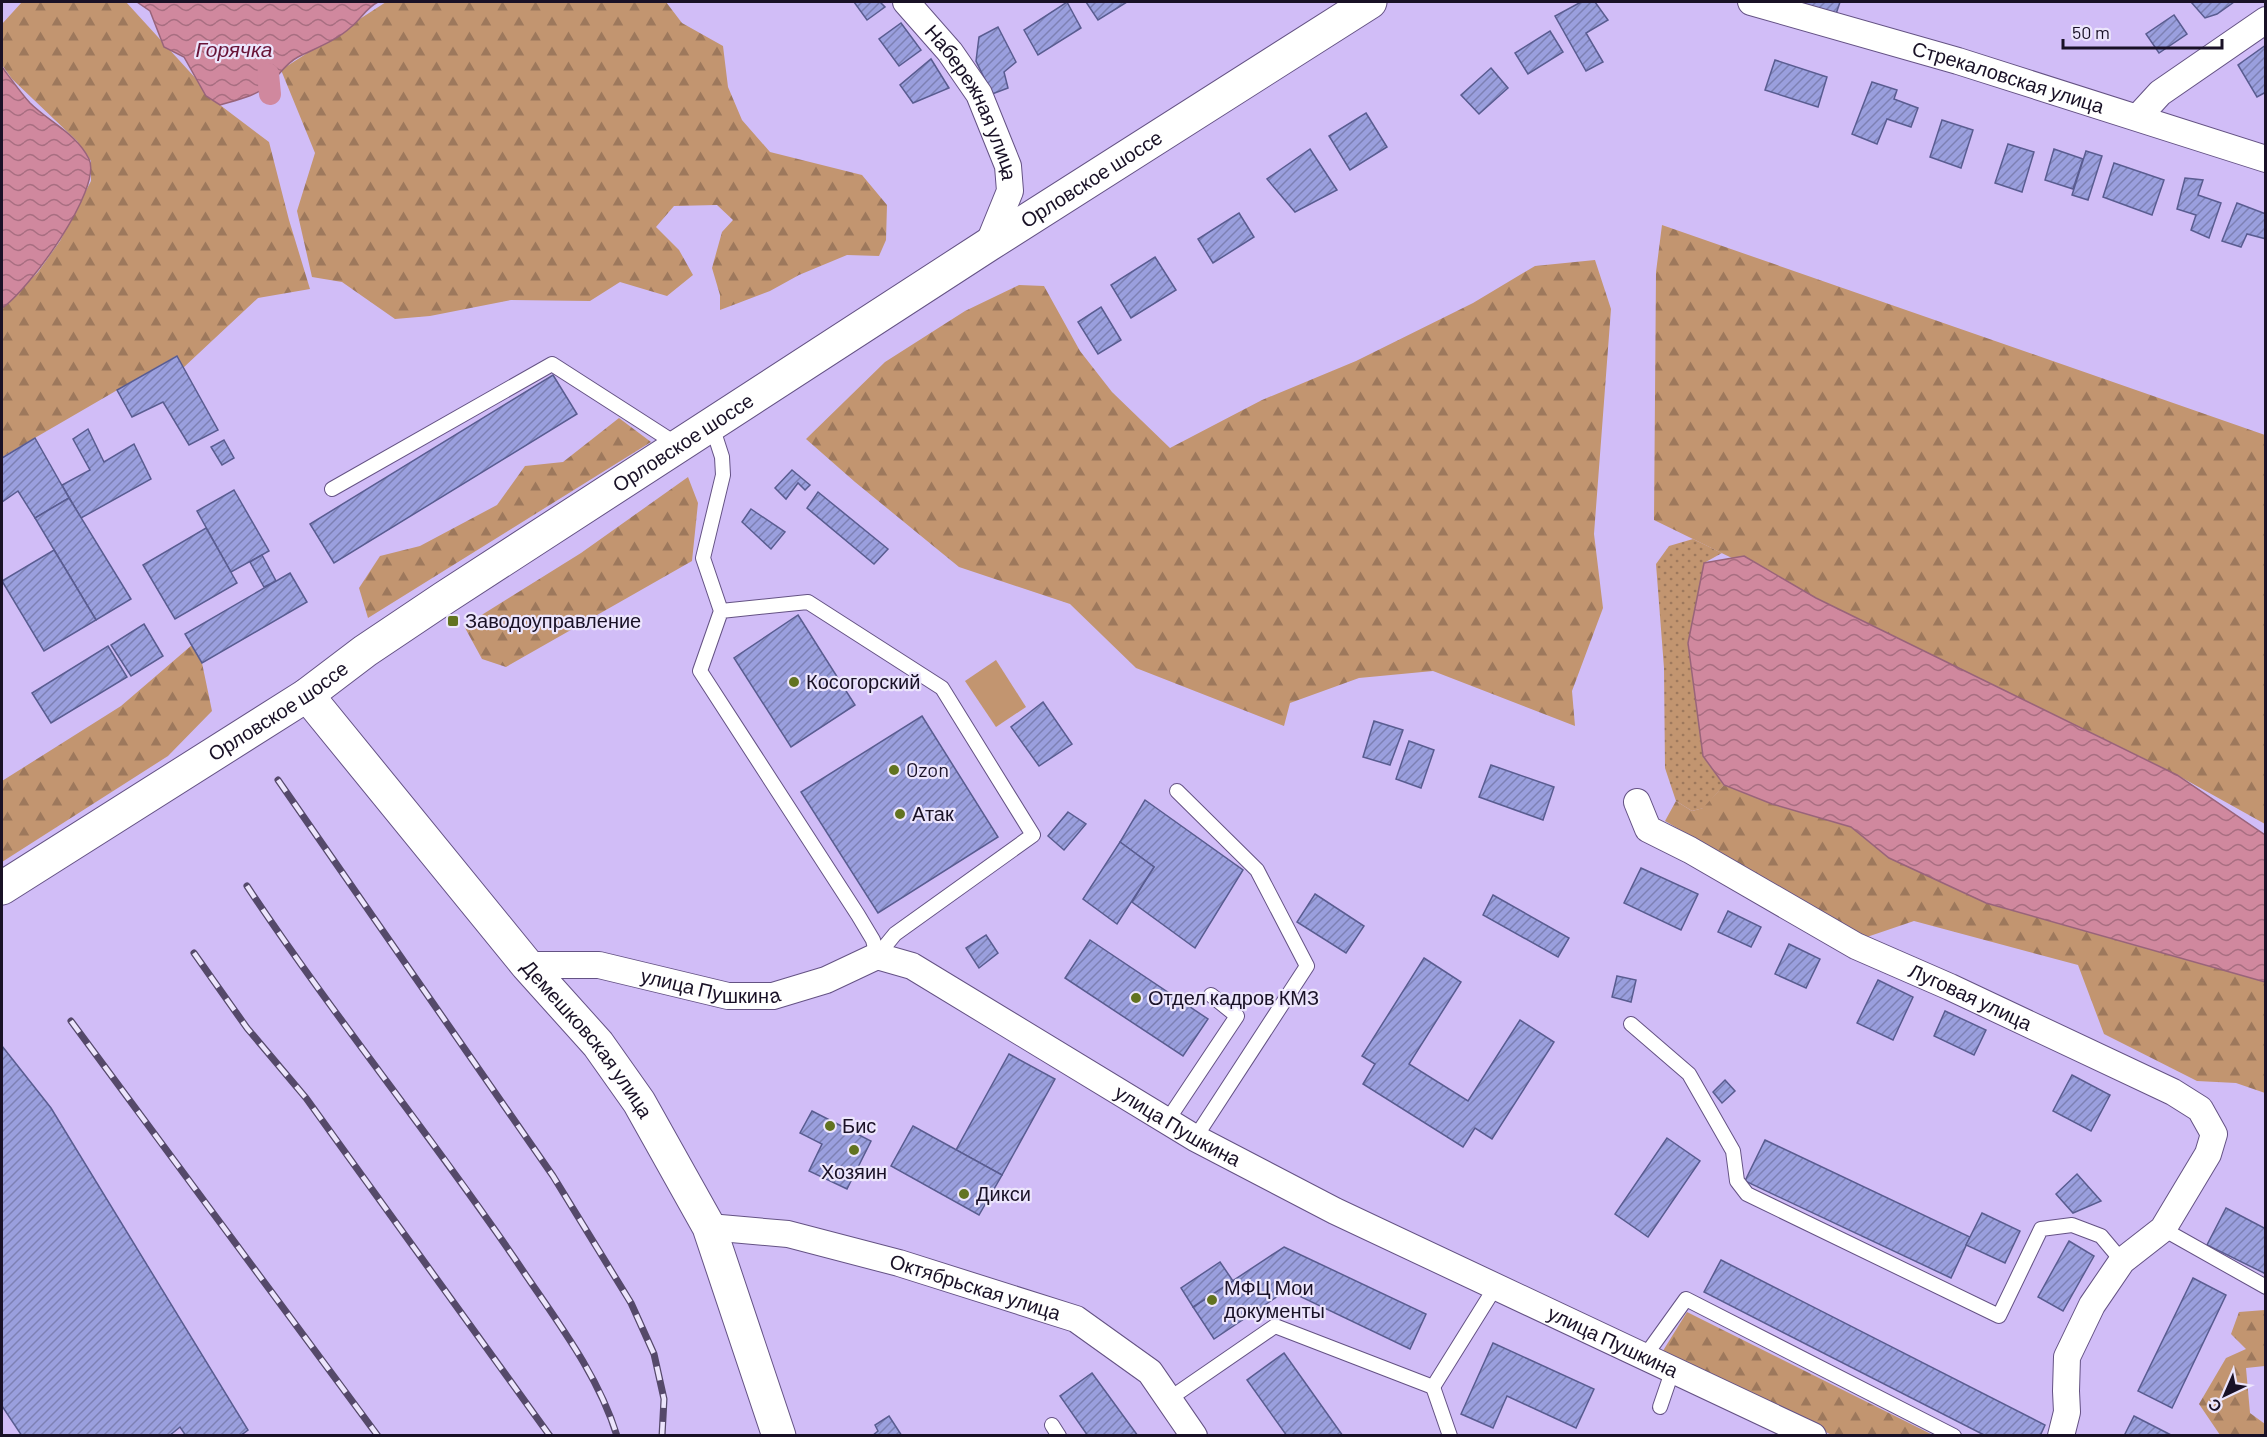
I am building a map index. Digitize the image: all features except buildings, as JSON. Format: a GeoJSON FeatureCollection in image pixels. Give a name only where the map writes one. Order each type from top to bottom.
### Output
{"type":"FeatureCollection","features":[{"type":"Feature","properties":{"kind":"main road","name":"Орловское шоссе"},"geometry":{"type":"LineString","coordinates":[[2,888],[307,695],[400,627],[987,245],[1370,2]]}},
{"type":"Feature","properties":{"kind":"main road","name":"Демешковская улица"},"geometry":{"type":"LineString","coordinates":[[307,695],[527,965],[598,1044],[639,1102],[709,1227],[779,1436]]}},
{"type":"Feature","properties":{"kind":"street","name":"Набережная улица"},"geometry":{"type":"LineString","coordinates":[[906,2],[950,52],[979,94],[1008,166],[1010,191],[987,245]]}},
{"type":"Feature","properties":{"kind":"street","name":"Стрекаловская улица"},"geometry":{"type":"LineString","coordinates":[[1750,2],[1958,62],[2265,159]]}},
{"type":"Feature","properties":{"kind":"street"},"geometry":{"type":"LineString","coordinates":[[2138,117],[2160,93],[2265,20]]}},
{"type":"Feature","properties":{"kind":"street","name":"Луговая улица"},"geometry":{"type":"LineString","coordinates":[[1637,802],[1648,830],[1690,850],[1856,946],[1950,987],[2173,1092],[2200,1109],[2214,1134],[2208,1154],[2163,1229],[2122,1261],[2092,1305],[2067,1357],[2067,1412],[2061,1436]]}},
{"type":"Feature","properties":{"kind":"street","name":"улица Пушкина"},"geometry":{"type":"LineString","coordinates":[[527,965],[599,966],[728,996],[773,996],[826,980],[877,956],[912,966],[1195,1138],[1335,1211],[1813,1436]]}},
{"type":"Feature","properties":{"kind":"street","name":"Октябрьская улица"},"geometry":{"type":"LineString","coordinates":[[709,1227],[788,1234],[899,1263],[1076,1319],[1150,1372],[1194,1436]]}},
{"type":"Feature","properties":{"kind":"lane"},"geometry":{"type":"LineString","coordinates":[[332,489],[552,364],[680,446]]}},
{"type":"Feature","properties":{"kind":"lane"},"geometry":{"type":"LineString","coordinates":[[712,426],[722,457],[723,475],[703,558],[720,611],[700,671],[858,915],[873,940],[877,956]]}},
{"type":"Feature","properties":{"kind":"lane"},"geometry":{"type":"LineString","coordinates":[[720,611],[808,602],[942,688],[1033,835],[895,934],[877,956]]}},
{"type":"Feature","properties":{"kind":"lane"},"geometry":{"type":"LineString","coordinates":[[1177,791],[1257,870],[1307,966],[1195,1138]]}},
{"type":"Feature","properties":{"kind":"lane"},"geometry":{"type":"LineString","coordinates":[[1167,1121],[1237,1016],[1211,995]]}},
{"type":"Feature","properties":{"kind":"lane"},"geometry":{"type":"LineString","coordinates":[[1631,1024],[1689,1074],[1733,1151],[1737,1181],[1747,1194],[1999,1316],[2041,1229],[2072,1225],[2101,1236],[2122,1261]]}},
{"type":"Feature","properties":{"kind":"lane"},"geometry":{"type":"LineString","coordinates":[[2163,1229],[2265,1287]]}},
{"type":"Feature","properties":{"kind":"lane"},"geometry":{"type":"LineString","coordinates":[[1433,1387],[1496,1286]]}},
{"type":"Feature","properties":{"kind":"lane"},"geometry":{"type":"LineString","coordinates":[[1645,1356],[1686,1299],[1954,1436]]}},
{"type":"Feature","properties":{"kind":"lane"},"geometry":{"type":"LineString","coordinates":[[1169,1399],[1275,1326],[1433,1387],[1450,1436]]}},
{"type":"Feature","properties":{"kind":"lane"},"geometry":{"type":"LineString","coordinates":[[1660,1407],[1673,1369]]}},
{"type":"Feature","properties":{"kind":"green space"},"geometry":{"type":"Polygon","coordinates":[[[22,2],[126,2],[220,105],[269,142],[310,289],[258,298],[183,368],[176,356],[2,457],[2,308],[38,272],[60,241],[91,181],[91,161],[77,141],[12,79],[2,65],[2,24],[22,2]]]}},
{"type":"Feature","properties":{"kind":"green space"},"geometry":{"type":"Polygon","coordinates":[[[386,2],[666,2],[682,23],[723,46],[728,87],[742,120],[770,152],[862,175],[887,205],[886,240],[879,256],[847,255],[799,275],[770,291],[720,310],[720,295],[712,268],[722,232],[733,220],[717,205],[674,206],[656,227],[679,250],[693,275],[667,296],[620,282],[590,301],[511,300],[430,316],[395,319],[342,282],[312,277],[297,211],[315,153],[281,70],[386,2]]]}},
{"type":"Feature","properties":{"kind":"green space"},"geometry":{"type":"Polygon","coordinates":[[[1662,225],[2265,435],[2265,824],[2177,775],[1654,520],[1656,272],[1662,225]]]}},
{"type":"Feature","properties":{"kind":"green space"},"geometry":{"type":"Polygon","coordinates":[[[1595,260],[1611,309],[1594,534],[1603,608],[1572,691],[1575,726],[1433,671],[1359,678],[1290,703],[1284,726],[1136,668],[1070,604],[959,567],[806,439],[885,362],[965,311],[1019,285],[1044,286],[1080,351],[1112,392],[1170,448],[1262,400],[1356,361],[1473,303],[1535,266],[1595,260]]]}},
{"type":"Feature","properties":{"kind":"green space"},"geometry":{"type":"Polygon","coordinates":[[[619,418],[651,442],[368,618],[359,588],[380,556],[420,546],[497,505],[525,466],[563,462],[619,418]]]}},
{"type":"Feature","properties":{"kind":"green space"},"geometry":{"type":"Polygon","coordinates":[[[688,477],[698,503],[692,561],[506,667],[482,659],[464,626],[581,553],[688,477]]]}},
{"type":"Feature","properties":{"kind":"green space"},"geometry":{"type":"Polygon","coordinates":[[[1693,539],[1722,553],[1704,563],[1703,756],[1724,785],[1704,808],[1692,811],[1676,801],[1665,768],[1664,668],[1656,564],[1669,546],[1693,539]]]}},
{"type":"Feature","properties":{"kind":"green space"},"geometry":{"type":"Polygon","coordinates":[[[192,645],[202,663],[212,711],[168,756],[2,862],[2,781],[121,706],[192,645]]]}},
{"type":"Feature","properties":{"kind":"green space"},"geometry":{"type":"Polygon","coordinates":[[[996,660],[1026,707],[996,727],[965,681],[996,660]]]}},
{"type":"Feature","properties":{"kind":"green space"},"geometry":{"type":"Polygon","coordinates":[[[1724,785],[1851,827],[1889,858],[2265,968],[2265,1093],[2236,1083],[2197,1081],[2104,1034],[2078,965],[1914,921],[1864,938],[1665,821],[1676,801],[1692,811],[1703,808],[1724,785]]]}},
{"type":"Feature","properties":{"kind":"green space"},"geometry":{"type":"Polygon","coordinates":[[[2265,1310],[2265,1366],[2246,1368],[2250,1413],[2265,1424],[2265,1435],[2220,1435],[2199,1404],[2226,1358],[2246,1349],[2231,1334],[2239,1312],[2265,1310]]]}},
{"type":"Feature","properties":{"kind":"green space"},"geometry":{"type":"Polygon","coordinates":[[[1687,1312],[1933,1435],[1832,1435],[1661,1354],[1687,1312]]]}},
{"type":"Feature","properties":{"kind":"water","name":"Горячка"},"geometry":{"type":"Polygon","coordinates":[[[137,2],[378,2],[345,32],[290,62],[271,83],[260,91],[220,105],[206,96],[184,57],[164,47],[150,11],[137,2]]]}},
{"type":"Feature","properties":{"kind":"water"},"geometry":{"type":"Polygon","coordinates":[[[2,67],[30,103],[70,135],[84,150],[89,159],[90,173],[85,193],[60,238],[29,282],[2,308],[2,67]]]}},
{"type":"Feature","properties":{"kind":"water"},"geometry":{"type":"Polygon","coordinates":[[[1744,556],[1816,598],[2177,775],[2265,835],[2265,982],[1986,903],[1889,858],[1851,827],[1772,804],[1724,785],[1703,756],[1688,643],[1704,563],[1744,556]]]}},
{"type":"Feature","properties":{"kind":"waterway"},"geometry":{"type":"LineString","coordinates":[[268,74],[270,94]]}},
{"type":"Feature","properties":{"kind":"railway"},"geometry":{"type":"LineString","coordinates":[[278,780],[553,1176],[631,1303],[654,1354],[664,1399],[662,1436]]}},
{"type":"Feature","properties":{"kind":"railway"},"geometry":{"type":"LineString","coordinates":[[247,886],[279,934],[482,1212],[558,1322],[598,1389],[617,1436]]}},
{"type":"Feature","properties":{"kind":"railway"},"geometry":{"type":"LineString","coordinates":[[194,953],[247,1028],[306,1098],[550,1436]]}},
{"type":"Feature","properties":{"kind":"railway"},"geometry":{"type":"LineString","coordinates":[[71,1021],[378,1436]]}},
{"type":"Feature","properties":{"kind":"place","name":"Заводоуправление"},"geometry":{"type":"Point","coordinates":[453,621]}},
{"type":"Feature","properties":{"kind":"place","name":"Косогорский"},"geometry":{"type":"Point","coordinates":[794,682]}},
{"type":"Feature","properties":{"kind":"place","name":"Ozon"},"geometry":{"type":"Point","coordinates":[894,770]}},
{"type":"Feature","properties":{"kind":"place","name":"Атак"},"geometry":{"type":"Point","coordinates":[900,814]}},
{"type":"Feature","properties":{"kind":"place","name":"Отдел кадров КМЗ"},"geometry":{"type":"Point","coordinates":[1136,998]}},
{"type":"Feature","properties":{"kind":"place","name":"Бис"},"geometry":{"type":"Point","coordinates":[830,1126]}},
{"type":"Feature","properties":{"kind":"place","name":"Хозяин"},"geometry":{"type":"Point","coordinates":[854,1150]}},
{"type":"Feature","properties":{"kind":"place","name":"Дикси"},"geometry":{"type":"Point","coordinates":[964,1194]}},
{"type":"Feature","properties":{"kind":"place","name":"МФЦ Мои документы"},"geometry":{"type":"Point","coordinates":[1212,1300]}}]}
